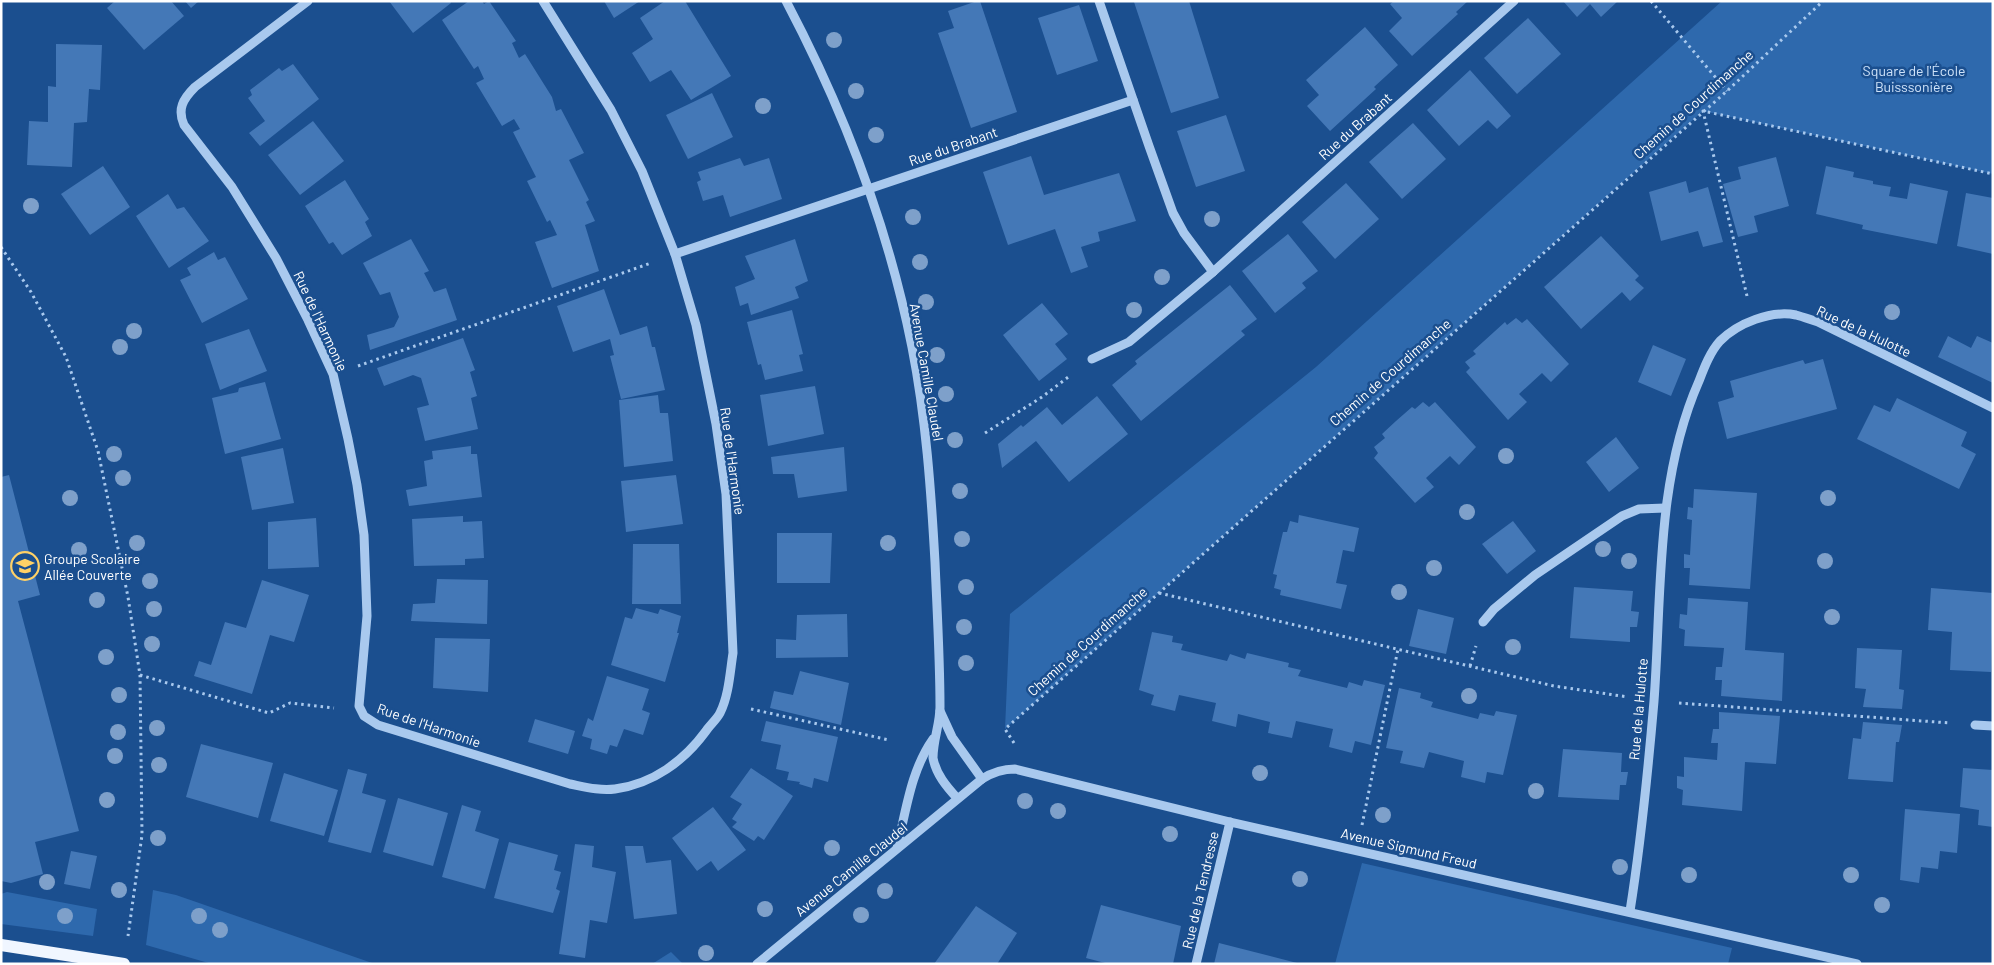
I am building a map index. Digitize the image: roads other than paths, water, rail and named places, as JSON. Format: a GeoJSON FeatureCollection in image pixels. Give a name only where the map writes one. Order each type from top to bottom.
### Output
{"type":"FeatureCollection","features":[{"type":"Feature","properties":{"kind":"main road"},"geometry":{"type":"LineString","coordinates":[[1,945],[124,964]]}},
{"type":"Feature","properties":{"kind":"street","name":"Rue de l'Harmonie"},"geometry":{"type":"LineString","coordinates":[[308,1],[195,87],[184,98],[180,116],[184,125],[232,187],[276,258],[333,374],[352,457],[364,535],[367,616],[359,700],[362,712],[364,716],[378,725],[570,784],[594,789],[615,790],[640,783],[671,768],[694,748],[720,714],[733,653],[726,494],[716,424],[696,325],[675,254],[642,171],[611,110],[543,1]]}},
{"type":"Feature","properties":{"kind":"street","name":"Avenue Camille Claudel"},"geometry":{"type":"LineString","coordinates":[[786,1],[841,116],[886,242],[912,346],[927,442],[938,615],[940,710]]}},
{"type":"Feature","properties":{"kind":"street"},"geometry":{"type":"LineString","coordinates":[[1099,1],[1174,213],[1184,233],[1213,272]]}},
{"type":"Feature","properties":{"kind":"street","name":"Rue du Brabant"},"geometry":{"type":"LineString","coordinates":[[1092,359],[1129,342],[1213,272],[1514,1]]}},
{"type":"Feature","properties":{"kind":"street","name":"Rue du Brabant"},"geometry":{"type":"LineString","coordinates":[[868,190],[1133,100]]}},
{"type":"Feature","properties":{"kind":"street"},"geometry":{"type":"LineString","coordinates":[[675,254],[868,190]]}},
{"type":"Feature","properties":{"kind":"street","name":"Rue de la Hulotte"},"geometry":{"type":"LineString","coordinates":[[1630,911],[1637,868],[1654,701],[1665,508],[1674,455],[1688,406],[1707,362],[1719,342],[1736,328],[1753,321],[1777,314],[1796,315],[1818,322],[1993,408]]}},
{"type":"Feature","properties":{"kind":"street"},"geometry":{"type":"LineString","coordinates":[[1483,622],[1494,609],[1535,575],[1622,516],[1639,509],[1665,508]]}},
{"type":"Feature","properties":{"kind":"street"},"geometry":{"type":"LineString","coordinates":[[940,710],[935,736],[935,766],[943,782],[959,796]]}},
{"type":"Feature","properties":{"kind":"street"},"geometry":{"type":"LineString","coordinates":[[940,710],[952,737],[982,779]]}},
{"type":"Feature","properties":{"kind":"street"},"geometry":{"type":"LineString","coordinates":[[1975,725],[1993,726]]}},
{"type":"Feature","properties":{"kind":"street"},"geometry":{"type":"LineString","coordinates":[[897,848],[916,772],[924,752],[935,736]]}},
{"type":"Feature","properties":{"kind":"street","name":"Avenue Sigmund Freud"},"geometry":{"type":"LineString","coordinates":[[959,796],[994,772],[1004,769],[1015,769],[1230,822],[1630,911],[1857,964]]}},
{"type":"Feature","properties":{"kind":"street","name":"Avenue Camille Claudel"},"geometry":{"type":"LineString","coordinates":[[757,964],[959,796]]}},
{"type":"Feature","properties":{"kind":"street","name":"Rue de la Tendresse"},"geometry":{"type":"LineString","coordinates":[[1196,964],[1230,822]]}},
{"type":"Feature","properties":{"kind":"place","name":"Groupe Scolaire Allée Couverte"},"geometry":{"type":"Point","coordinates":[25,566]}},
{"type":"Feature","properties":{"kind":"park label","name":"Square de l'École Buisssonière"},"geometry":{"type":"Point","coordinates":[1914,78]}}]}
